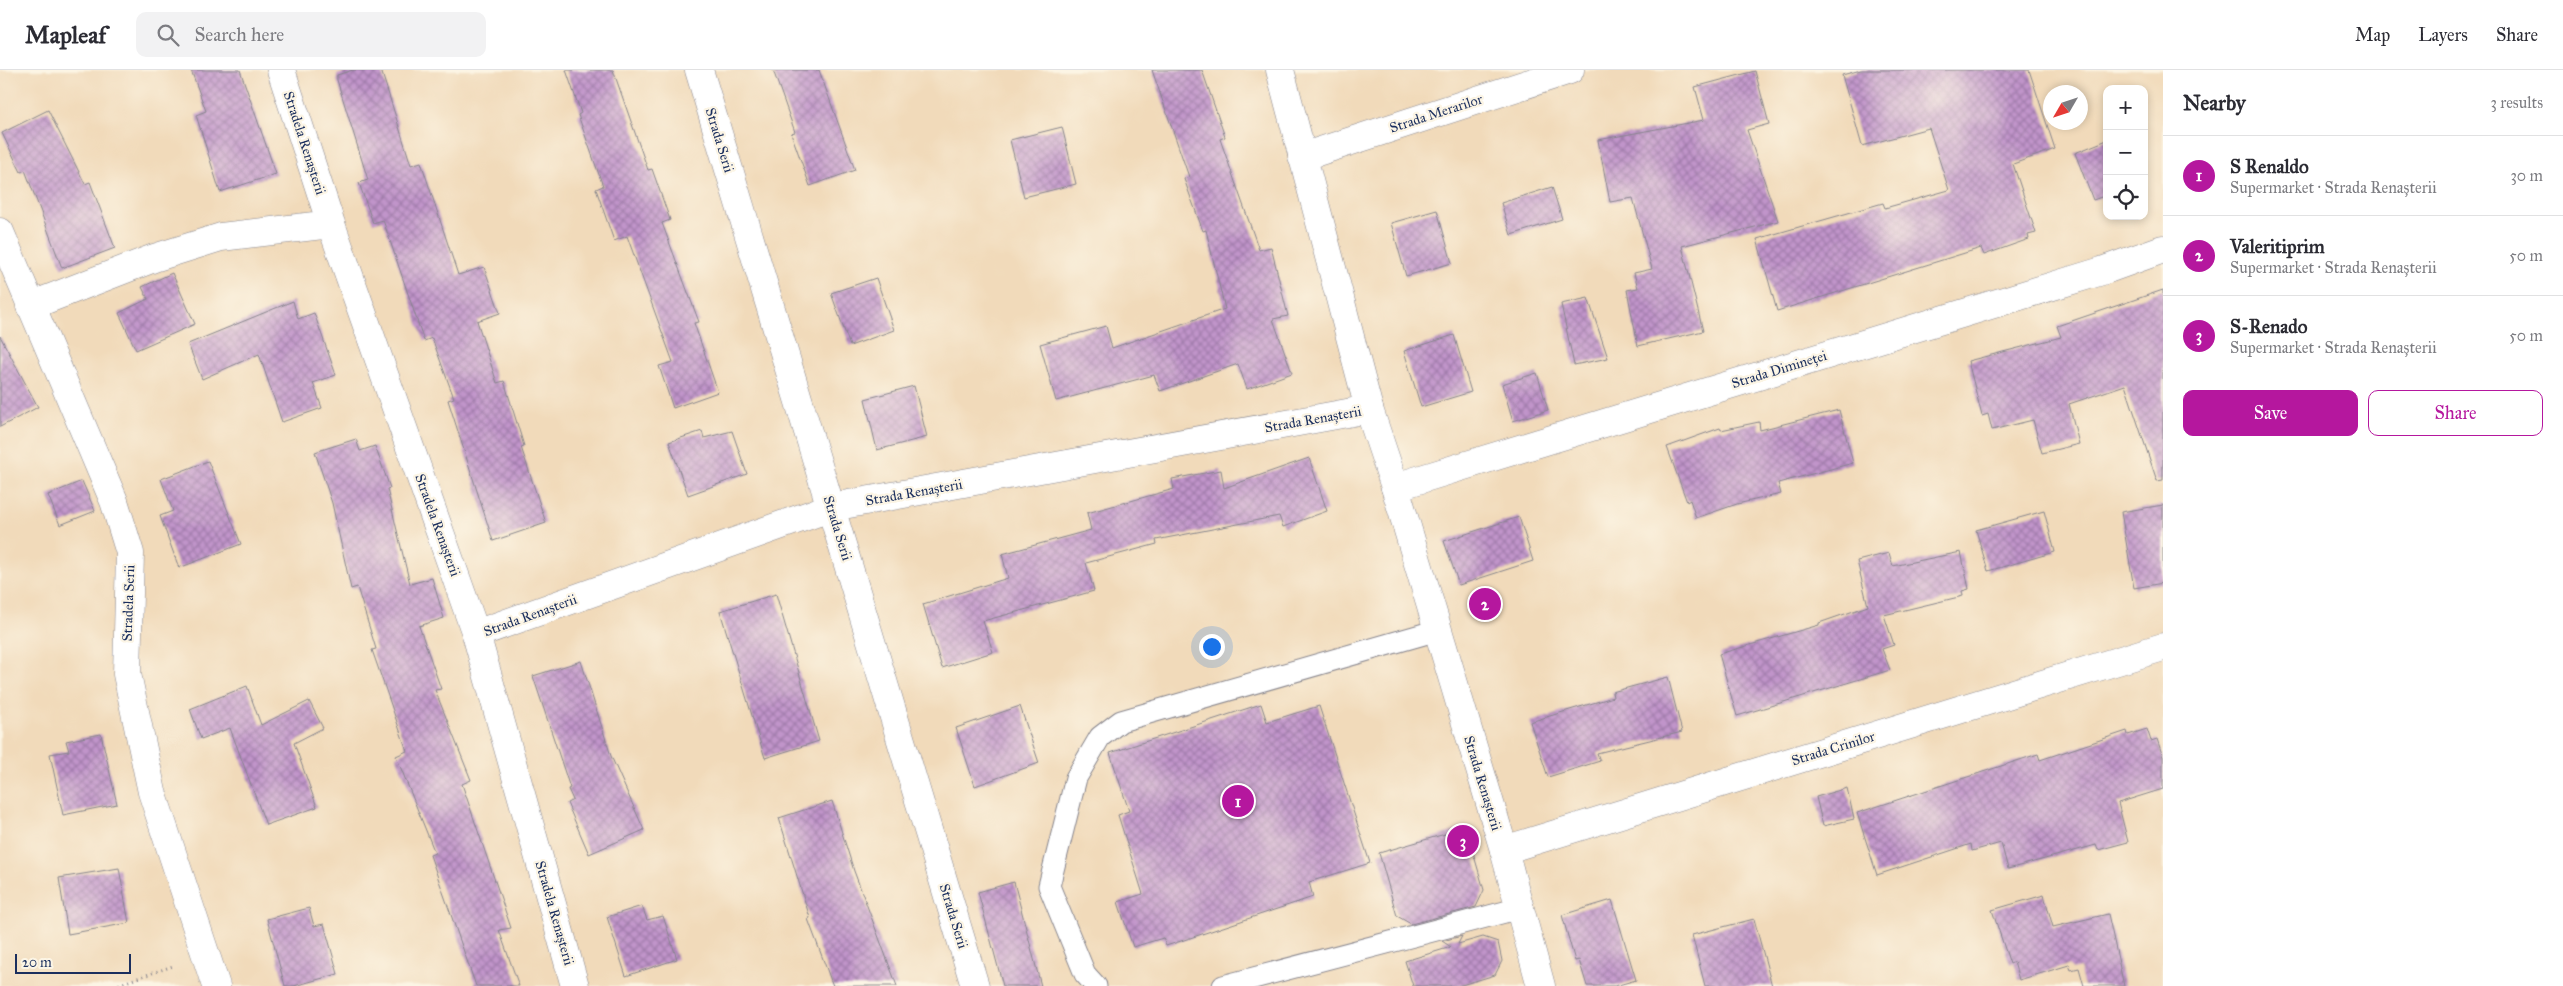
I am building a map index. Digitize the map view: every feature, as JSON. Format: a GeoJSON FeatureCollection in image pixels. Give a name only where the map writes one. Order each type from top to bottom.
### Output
{"type":"FeatureCollection","features":[{"type":"Feature","properties":{"kind":"street","name":"Stradela Renașterii"},"geometry":{"type":"LineString","coordinates":[[281,70],[331,224],[476,634],[575,986]]}},
{"type":"Feature","properties":{"kind":"street","name":"Strada Serii"},"geometry":{"type":"LineString","coordinates":[[699,70],[975,986]]}},
{"type":"Feature","properties":{"kind":"street","name":"Strada Renașterii"},"geometry":{"type":"LineString","coordinates":[[1280,70],[1368,409],[1395,487],[1504,850],[1541,986]]}},
{"type":"Feature","properties":{"kind":"street","name":"Strada Merarilor"},"geometry":{"type":"LineString","coordinates":[[1302,157],[1570,70]]}},
{"type":"Feature","properties":{"kind":"street"},"geometry":{"type":"LineString","coordinates":[[30,306],[154,258],[221,237],[331,224]]}},
{"type":"Feature","properties":{"kind":"street","name":"Stradela Serii"},"geometry":{"type":"LineString","coordinates":[[0,232],[114,501],[130,553],[126,674],[152,792],[216,986]]}},
{"type":"Feature","properties":{"kind":"street","name":"Strada Dimineței"},"geometry":{"type":"LineString","coordinates":[[1395,487],[2102,271],[2163,249]]}},
{"type":"Feature","properties":{"kind":"street","name":"Strada Renașterii"},"geometry":{"type":"LineString","coordinates":[[476,634],[832,507],[1368,409]]}},
{"type":"Feature","properties":{"kind":"street","name":"Strada Crinilor"},"geometry":{"type":"LineString","coordinates":[[1504,850],[2163,647]]}},
{"type":"Feature","properties":{"kind":"lane"},"geometry":{"type":"LineString","coordinates":[[1096,986],[1085,974],[1049,886],[1076,778],[1100,737],[1121,721],[1438,630]]}},
{"type":"Feature","properties":{"kind":"lane"},"geometry":{"type":"LineString","coordinates":[[1224,986],[1520,908]]}},
{"type":"Feature","properties":{"kind":"path"},"geometry":{"type":"LineString","coordinates":[[114,986],[206,955]]}},
{"type":"Feature","properties":{"kind":"building"},"geometry":{"type":"Polygon","coordinates":[[[191,70],[240,70],[276,174],[220,192],[196,115],[206,111],[191,70]]]}},
{"type":"Feature","properties":{"kind":"building"},"geometry":{"type":"Polygon","coordinates":[[[353,70],[381,70],[411,165],[421,162],[458,275],[484,267],[500,313],[477,321],[497,383],[504,381],[524,446],[521,447],[546,523],[493,541],[448,400],[454,398],[432,338],[424,341],[383,220],[373,223],[359,183],[368,180],[337,80],[337,75],[353,70]]]}},
{"type":"Feature","properties":{"kind":"building"},"geometry":{"type":"Polygon","coordinates":[[[566,70],[613,70],[648,170],[652,169],[670,220],[662,223],[699,322],[694,323],[718,392],[673,408],[659,366],[673,362],[627,236],[614,241],[596,189],[603,186],[578,115],[581,113],[566,70]]]}},
{"type":"Feature","properties":{"kind":"building"},"geometry":{"type":"Polygon","coordinates":[[[773,70],[819,70],[855,170],[810,186],[791,133],[795,132],[773,70]]]}},
{"type":"Feature","properties":{"kind":"building"},"geometry":{"type":"Polygon","coordinates":[[[1152,70],[1202,70],[1225,137],[1220,139],[1259,250],[1271,247],[1288,316],[1273,319],[1292,373],[1247,389],[1238,364],[1160,391],[1154,375],[1056,401],[1040,344],[1106,326],[1112,348],[1225,309],[1206,230],[1203,231],[1184,179],[1189,177],[1152,70]]]}},
{"type":"Feature","properties":{"kind":"building"},"geometry":{"type":"Polygon","coordinates":[[[1861,70],[2029,70],[2043,113],[2043,130],[2049,130],[2055,149],[2013,164],[2036,233],[2028,235],[2029,239],[1984,255],[1981,248],[1777,311],[1757,239],[1883,203],[1885,208],[1949,190],[1929,128],[1862,146],[1842,75],[1861,70]]]}},
{"type":"Feature","properties":{"kind":"building"},"geometry":{"type":"Polygon","coordinates":[[[1755,71],[1769,124],[1747,130],[1778,221],[1682,246],[1703,331],[1638,346],[1627,290],[1638,288],[1634,273],[1652,269],[1633,198],[1610,202],[1598,140],[1704,120],[1695,87],[1755,71]]]}},
{"type":"Feature","properties":{"kind":"building"},"geometry":{"type":"Polygon","coordinates":[[[48,110],[85,184],[90,182],[115,248],[62,268],[25,170],[21,172],[2,133],[48,110]]]}},
{"type":"Feature","properties":{"kind":"building"},"geometry":{"type":"Polygon","coordinates":[[[1062,127],[1076,184],[1024,197],[1010,140],[1062,127]]]}},
{"type":"Feature","properties":{"kind":"building"},"geometry":{"type":"Polygon","coordinates":[[[2103,142],[2103,196],[2093,200],[2075,153],[2103,142]]]}},
{"type":"Feature","properties":{"kind":"building"},"geometry":{"type":"Polygon","coordinates":[[[1552,187],[1562,219],[1511,235],[1501,203],[1552,187]]]}},
{"type":"Feature","properties":{"kind":"building"},"geometry":{"type":"Polygon","coordinates":[[[1437,210],[1452,263],[1406,276],[1391,223],[1437,210]]]}},
{"type":"Feature","properties":{"kind":"building"},"geometry":{"type":"Polygon","coordinates":[[[172,273],[195,324],[136,350],[119,313],[148,299],[142,287],[172,273]]]}},
{"type":"Feature","properties":{"kind":"building"},"geometry":{"type":"Polygon","coordinates":[[[876,278],[894,330],[850,346],[831,293],[876,278]]]}},
{"type":"Feature","properties":{"kind":"building"},"geometry":{"type":"Polygon","coordinates":[[[2163,290],[2163,480],[2157,481],[2125,385],[2069,404],[2079,444],[2042,453],[2033,420],[1992,430],[1988,414],[1982,416],[1968,361],[2061,337],[2057,326],[2163,290]]]}},
{"type":"Feature","properties":{"kind":"building"},"geometry":{"type":"Polygon","coordinates":[[[1588,298],[1608,358],[1574,365],[1561,304],[1588,298]]]}},
{"type":"Feature","properties":{"kind":"building"},"geometry":{"type":"Polygon","coordinates":[[[293,301],[298,319],[314,313],[336,375],[313,383],[322,408],[282,422],[259,354],[202,379],[188,344],[293,301]]]}},
{"type":"Feature","properties":{"kind":"building"},"geometry":{"type":"Polygon","coordinates":[[[1454,335],[1471,392],[1421,407],[1404,351],[1454,335]]]}},
{"type":"Feature","properties":{"kind":"building"},"geometry":{"type":"Polygon","coordinates":[[[0,336],[38,407],[0,427],[0,336]]]}},
{"type":"Feature","properties":{"kind":"building"},"geometry":{"type":"Polygon","coordinates":[[[1537,373],[1548,410],[1513,421],[1502,384],[1537,373]]]}},
{"type":"Feature","properties":{"kind":"building"},"geometry":{"type":"Polygon","coordinates":[[[914,386],[927,437],[877,450],[865,399],[914,386]]]}},
{"type":"Feature","properties":{"kind":"building"},"geometry":{"type":"Polygon","coordinates":[[[1839,410],[1853,463],[1778,483],[1781,494],[1737,504],[1696,518],[1690,500],[1687,502],[1667,447],[1720,428],[1721,430],[1759,422],[1760,430],[1839,410]]]}},
{"type":"Feature","properties":{"kind":"building"},"geometry":{"type":"Polygon","coordinates":[[[702,431],[704,438],[732,431],[747,474],[688,495],[669,442],[702,431]]]}},
{"type":"Feature","properties":{"kind":"building"},"geometry":{"type":"Polygon","coordinates":[[[356,439],[360,451],[375,446],[390,488],[387,489],[410,584],[432,578],[444,618],[419,626],[441,689],[435,690],[471,780],[462,784],[511,928],[499,930],[519,986],[476,986],[430,855],[435,853],[396,756],[407,751],[372,650],[376,649],[357,587],[351,589],[332,503],[315,452],[356,439]]]}},
{"type":"Feature","properties":{"kind":"building"},"geometry":{"type":"Polygon","coordinates":[[[1309,458],[1327,511],[1283,527],[1279,516],[1156,540],[1157,544],[1086,563],[1094,591],[983,621],[993,652],[942,668],[923,604],[1008,578],[1002,554],[1091,530],[1087,513],[1174,489],[1172,479],[1221,470],[1224,488],[1309,458]]]}},
{"type":"Feature","properties":{"kind":"building"},"geometry":{"type":"Polygon","coordinates":[[[208,461],[241,544],[179,568],[160,516],[173,511],[161,479],[208,461]]]}},
{"type":"Feature","properties":{"kind":"building"},"geometry":{"type":"Polygon","coordinates":[[[82,481],[95,511],[60,525],[48,495],[82,481]]]}},
{"type":"Feature","properties":{"kind":"building"},"geometry":{"type":"Polygon","coordinates":[[[2163,505],[2163,583],[2134,588],[2121,512],[2163,505]]]}},
{"type":"Feature","properties":{"kind":"building"},"geometry":{"type":"Polygon","coordinates":[[[2044,511],[2055,552],[1988,571],[1976,530],[2044,511]]]}},
{"type":"Feature","properties":{"kind":"building"},"geometry":{"type":"Polygon","coordinates":[[[1519,517],[1533,561],[1459,585],[1444,541],[1519,517]]]}},
{"type":"Feature","properties":{"kind":"building"},"geometry":{"type":"Polygon","coordinates":[[[1961,552],[1969,589],[1962,591],[1963,596],[1884,615],[1894,645],[1882,649],[1890,670],[1737,716],[1719,654],[1819,625],[1819,623],[1868,606],[1857,561],[1889,553],[1893,566],[1961,552]]]}},
{"type":"Feature","properties":{"kind":"building"},"geometry":{"type":"Polygon","coordinates":[[[776,594],[819,741],[765,758],[720,611],[776,594]]]}},
{"type":"Feature","properties":{"kind":"building"},"geometry":{"type":"Polygon","coordinates":[[[581,661],[611,756],[644,830],[589,854],[567,803],[573,800],[568,789],[570,788],[533,676],[581,661]]]}},
{"type":"Feature","properties":{"kind":"building"},"geometry":{"type":"Polygon","coordinates":[[[1668,677],[1682,732],[1597,753],[1600,761],[1548,777],[1530,722],[1613,697],[1612,692],[1668,677]]]}},
{"type":"Feature","properties":{"kind":"building"},"geometry":{"type":"Polygon","coordinates":[[[247,686],[261,725],[309,701],[323,728],[294,743],[317,807],[266,825],[230,728],[201,739],[190,709],[247,686]]]}},
{"type":"Feature","properties":{"kind":"building"},"geometry":{"type":"Polygon","coordinates":[[[1261,704],[1267,722],[1319,706],[1370,863],[1309,882],[1313,897],[1166,946],[1163,938],[1133,947],[1118,902],[1143,894],[1118,815],[1129,811],[1110,753],[1261,704]]]}},
{"type":"Feature","properties":{"kind":"building"},"geometry":{"type":"Polygon","coordinates":[[[1020,706],[1039,763],[975,786],[956,728],[1020,706]]]}},
{"type":"Feature","properties":{"kind":"building"},"geometry":{"type":"Polygon","coordinates":[[[2147,729],[2151,741],[2157,739],[2163,757],[2163,789],[2118,803],[2128,842],[2098,850],[2096,845],[2008,869],[2001,843],[1972,851],[1971,844],[1877,875],[1857,813],[2038,754],[2040,760],[2127,731],[2128,735],[2147,729]]]}},
{"type":"Feature","properties":{"kind":"building"},"geometry":{"type":"Polygon","coordinates":[[[101,734],[117,804],[63,815],[50,754],[69,751],[66,741],[101,734]]]}},
{"type":"Feature","properties":{"kind":"building"},"geometry":{"type":"Polygon","coordinates":[[[1847,788],[1854,819],[1823,826],[1816,797],[1847,788]]]}},
{"type":"Feature","properties":{"kind":"building"},"geometry":{"type":"Polygon","coordinates":[[[832,801],[854,871],[897,986],[833,986],[808,919],[810,918],[779,818],[832,801]]]}},
{"type":"Feature","properties":{"kind":"building"},"geometry":{"type":"Polygon","coordinates":[[[1466,828],[1484,890],[1476,907],[1411,924],[1397,916],[1379,853],[1466,828]]]}},
{"type":"Feature","properties":{"kind":"building"},"geometry":{"type":"Polygon","coordinates":[[[119,868],[129,923],[68,934],[59,878],[119,868]]]}},
{"type":"Feature","properties":{"kind":"building"},"geometry":{"type":"Polygon","coordinates":[[[1014,882],[1041,986],[1003,986],[978,892],[1014,882]]]}},
{"type":"Feature","properties":{"kind":"building"},"geometry":{"type":"Polygon","coordinates":[[[2044,895],[2053,927],[2108,914],[2124,986],[2084,986],[2079,968],[2071,970],[2069,965],[2019,980],[2014,962],[2010,964],[1992,910],[2044,895]]]}},
{"type":"Feature","properties":{"kind":"building"},"geometry":{"type":"Polygon","coordinates":[[[1612,900],[1636,980],[1615,986],[1587,986],[1579,960],[1575,961],[1562,915],[1612,900]]]}},
{"type":"Feature","properties":{"kind":"building"},"geometry":{"type":"Polygon","coordinates":[[[642,906],[647,920],[663,916],[677,959],[626,976],[607,917],[642,906]]]}},
{"type":"Feature","properties":{"kind":"building"},"geometry":{"type":"Polygon","coordinates":[[[309,908],[314,926],[324,924],[338,974],[294,986],[285,986],[267,919],[309,908]]]}},
{"type":"Feature","properties":{"kind":"building"},"geometry":{"type":"Polygon","coordinates":[[[1754,919],[1772,986],[1705,986],[1692,935],[1754,919]]]}},
{"type":"Feature","properties":{"kind":"building"},"geometry":{"type":"Polygon","coordinates":[[[1462,936],[1458,944],[1483,937],[1498,942],[1502,961],[1495,975],[1458,986],[1413,986],[1405,961],[1451,947],[1442,941],[1462,936]]]}},
{"type":"Feature","properties":{"kind":"place","name":"Valeritiprim"},"geometry":{"type":"Point","coordinates":[1485,604]}},
{"type":"Feature","properties":{"kind":"place","name":"S Renaldo"},"geometry":{"type":"Point","coordinates":[1238,801]}},
{"type":"Feature","properties":{"kind":"place","name":"S-Renado"},"geometry":{"type":"Point","coordinates":[1463,841]}}]}
